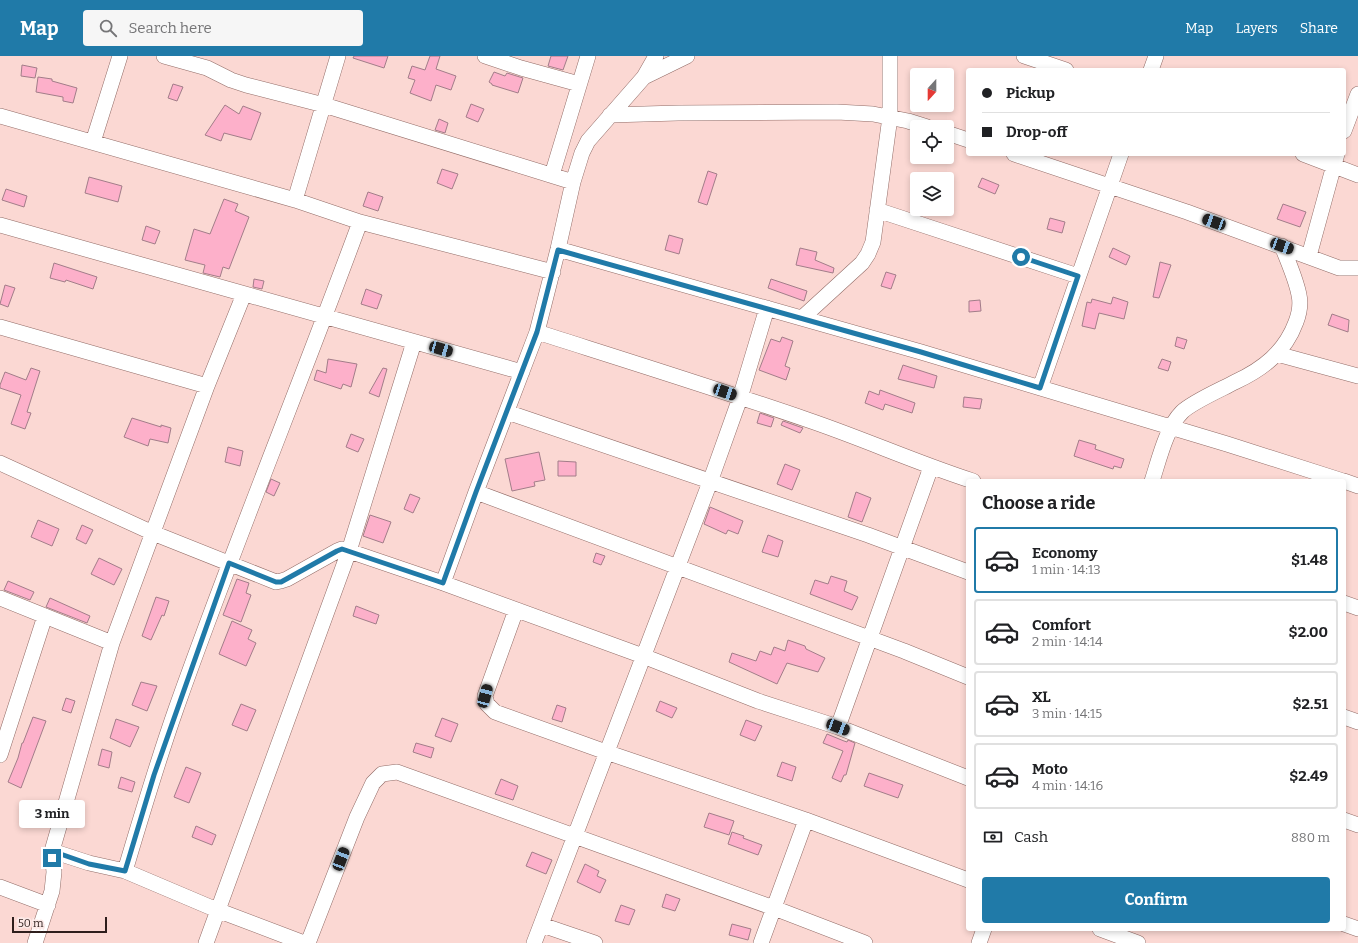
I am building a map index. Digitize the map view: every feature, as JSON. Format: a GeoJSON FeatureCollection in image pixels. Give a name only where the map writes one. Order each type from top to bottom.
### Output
{"type":"FeatureCollection","features":[{"type":"Feature","properties":{"kind":"street"},"geometry":{"type":"LineString","coordinates":[[93,142],[120,56]]}},
{"type":"Feature","properties":{"kind":"street"},"geometry":{"type":"LineString","coordinates":[[164,56],[207,68],[231,80],[246,85],[324,105],[573,182]]}},
{"type":"Feature","properties":{"kind":"street"},"geometry":{"type":"LineString","coordinates":[[295,200],[338,56]]}},
{"type":"Feature","properties":{"kind":"street"},"geometry":{"type":"LineString","coordinates":[[485,56],[521,68],[579,84]]}},
{"type":"Feature","properties":{"kind":"street"},"geometry":{"type":"LineString","coordinates":[[552,175],[588,56]]}},
{"type":"Feature","properties":{"kind":"street"},"geometry":{"type":"LineString","coordinates":[[443,583],[537,332],[553,272],[573,182],[582,153],[588,141],[644,77],[656,56]]}},
{"type":"Feature","properties":{"kind":"street"},"geometry":{"type":"LineString","coordinates":[[644,77],[687,56]]}},
{"type":"Feature","properties":{"kind":"street"},"geometry":{"type":"LineString","coordinates":[[802,318],[862,263],[873,242],[890,117],[890,56]]}},
{"type":"Feature","properties":{"kind":"street"},"geometry":{"type":"LineString","coordinates":[[1024,56],[1060,68]]}},
{"type":"Feature","properties":{"kind":"street"},"geometry":{"type":"LineString","coordinates":[[1152,68],[1156,56]]}},
{"type":"Feature","properties":{"kind":"street"},"geometry":{"type":"LineString","coordinates":[[1346,126],[1358,94]]}},
{"type":"Feature","properties":{"kind":"street"},"geometry":{"type":"LineString","coordinates":[[610,115],[837,112],[873,114],[910,122]]}},
{"type":"Feature","properties":{"kind":"street"},"geometry":{"type":"LineString","coordinates":[[0,116],[295,200],[360,222],[553,272]]}},
{"type":"Feature","properties":{"kind":"street"},"geometry":{"type":"LineString","coordinates":[[954,135],[966,139]]}},
{"type":"Feature","properties":{"kind":"street"},"geometry":{"type":"LineString","coordinates":[[1020,156],[1187,212],[1339,268],[1358,268]]}},
{"type":"Feature","properties":{"kind":"street"},"geometry":{"type":"LineString","coordinates":[[1040,388],[1120,156]]}},
{"type":"Feature","properties":{"kind":"street"},"geometry":{"type":"LineString","coordinates":[[1314,156],[1336,160],[1358,175]]}},
{"type":"Feature","properties":{"kind":"street"},"geometry":{"type":"LineString","coordinates":[[1309,256],[1336,160]]}},
{"type":"Feature","properties":{"kind":"street"},"geometry":{"type":"LineString","coordinates":[[877,210],[1078,276]]}},
{"type":"Feature","properties":{"kind":"street"},"geometry":{"type":"LineString","coordinates":[[125,871],[156,768],[229,563],[325,317],[360,222]]}},
{"type":"Feature","properties":{"kind":"street"},"geometry":{"type":"LineString","coordinates":[[0,225],[522,372]]}},
{"type":"Feature","properties":{"kind":"street"},"geometry":{"type":"LineString","coordinates":[[1153,479],[1171,427],[1183,411],[1257,371],[1277,354],[1286,344],[1293,332],[1300,306],[1299,296],[1282,246]]}},
{"type":"Feature","properties":{"kind":"street"},"geometry":{"type":"LineString","coordinates":[[558,250],[921,352],[1338,479]]}},
{"type":"Feature","properties":{"kind":"street"},"geometry":{"type":"LineString","coordinates":[[35,943],[48,905],[54,881],[52,851],[112,643],[207,386],[244,294]]}},
{"type":"Feature","properties":{"kind":"street"},"geometry":{"type":"LineString","coordinates":[[534,943],[710,482],[740,398],[767,308]]}},
{"type":"Feature","properties":{"kind":"street"},"geometry":{"type":"LineString","coordinates":[[0,327],[207,386]]}},
{"type":"Feature","properties":{"kind":"street"},"geometry":{"type":"LineString","coordinates":[[537,332],[810,420],[931,467],[967,479]]}},
{"type":"Feature","properties":{"kind":"street"},"geometry":{"type":"LineString","coordinates":[[206,943],[350,551],[414,342]]}},
{"type":"Feature","properties":{"kind":"street"},"geometry":{"type":"LineString","coordinates":[[1277,354],[1315,366],[1358,376]]}},
{"type":"Feature","properties":{"kind":"street"},"geometry":{"type":"LineString","coordinates":[[507,412],[903,548],[966,571]]}},
{"type":"Feature","properties":{"kind":"street"},"geometry":{"type":"LineString","coordinates":[[0,463],[153,533],[276,582],[281,582],[337,551],[342,549],[350,551],[443,583],[643,656],[758,701],[838,727],[966,777]]}},
{"type":"Feature","properties":{"kind":"street"},"geometry":{"type":"LineString","coordinates":[[838,727],[931,467]]}},
{"type":"Feature","properties":{"kind":"street"},"geometry":{"type":"LineString","coordinates":[[1346,482],[1358,486]]}},
{"type":"Feature","properties":{"kind":"street"},"geometry":{"type":"LineString","coordinates":[[476,492],[677,568],[870,638],[966,676]]}},
{"type":"Feature","properties":{"kind":"street"},"geometry":{"type":"LineString","coordinates":[[0,598],[112,643]]}},
{"type":"Feature","properties":{"kind":"street"},"geometry":{"type":"LineString","coordinates":[[1346,604],[1358,608]]}},
{"type":"Feature","properties":{"kind":"street"},"geometry":{"type":"LineString","coordinates":[[516,610],[485,696],[487,704],[495,712],[606,752],[806,820],[966,879]]}},
{"type":"Feature","properties":{"kind":"street"},"geometry":{"type":"LineString","coordinates":[[1,749],[45,616]]}},
{"type":"Feature","properties":{"kind":"street"},"geometry":{"type":"LineString","coordinates":[[1346,718],[1358,722]]}},
{"type":"Feature","properties":{"kind":"street"},"geometry":{"type":"LineString","coordinates":[[308,943],[357,817],[373,783],[382,774],[397,772],[774,908],[865,943]]}},
{"type":"Feature","properties":{"kind":"street"},"geometry":{"type":"LineString","coordinates":[[761,943],[806,820]]}},
{"type":"Feature","properties":{"kind":"street"},"geometry":{"type":"LineString","coordinates":[[1346,821],[1358,825]]}},
{"type":"Feature","properties":{"kind":"street"},"geometry":{"type":"LineString","coordinates":[[52,851],[89,864],[125,871],[217,910],[304,943]]}},
{"type":"Feature","properties":{"kind":"street"},"geometry":{"type":"LineString","coordinates":[[0,887],[48,905]]}},
{"type":"Feature","properties":{"kind":"street"},"geometry":{"type":"LineString","coordinates":[[542,925],[595,943]]}},
{"type":"Feature","properties":{"kind":"street"},"geometry":{"type":"LineString","coordinates":[[1346,925],[1358,930]]}},
{"type":"Feature","properties":{"kind":"street"},"geometry":{"type":"LineString","coordinates":[[979,943],[983,931]]}},
{"type":"Feature","properties":{"kind":"street"},"geometry":{"type":"LineString","coordinates":[[1105,931],[1138,943]]}},
{"type":"Feature","properties":{"kind":"building"},"geometry":{"type":"Polygon","coordinates":[[[354,56],[388,56],[384,68],[353,58],[354,56]]]}},
{"type":"Feature","properties":{"kind":"building"},"geometry":{"type":"Polygon","coordinates":[[[430,56],[440,56],[436,69],[456,76],[451,90],[436,85],[431,101],[410,93],[415,80],[408,78],[412,66],[425,70],[430,56]]]}},
{"type":"Feature","properties":{"kind":"building"},"geometry":{"type":"Polygon","coordinates":[[[551,56],[568,56],[563,70],[548,66],[551,56]]]}},
{"type":"Feature","properties":{"kind":"building"},"geometry":{"type":"Polygon","coordinates":[[[22,65],[37,68],[35,78],[21,76],[22,65]]]}},
{"type":"Feature","properties":{"kind":"building"},"geometry":{"type":"Polygon","coordinates":[[[494,72],[505,76],[507,73],[523,78],[518,93],[492,85],[489,82],[494,72]]]}},
{"type":"Feature","properties":{"kind":"building"},"geometry":{"type":"Polygon","coordinates":[[[38,77],[52,79],[52,81],[77,88],[73,103],[63,101],[63,97],[36,92],[38,77]]]}},
{"type":"Feature","properties":{"kind":"building"},"geometry":{"type":"Polygon","coordinates":[[[173,84],[183,87],[177,101],[168,98],[173,84]]]}},
{"type":"Feature","properties":{"kind":"building"},"geometry":{"type":"Polygon","coordinates":[[[471,104],[484,109],[478,122],[466,117],[471,104]]]}},
{"type":"Feature","properties":{"kind":"building"},"geometry":{"type":"Polygon","coordinates":[[[225,105],[239,114],[243,106],[261,113],[251,140],[224,133],[221,141],[205,135],[225,105]]]}},
{"type":"Feature","properties":{"kind":"building"},"geometry":{"type":"Polygon","coordinates":[[[439,119],[448,123],[445,133],[435,130],[439,119]]]}},
{"type":"Feature","properties":{"kind":"building"},"geometry":{"type":"Polygon","coordinates":[[[442,169],[458,174],[452,189],[437,183],[442,169]]]}},
{"type":"Feature","properties":{"kind":"building"},"geometry":{"type":"Polygon","coordinates":[[[708,171],[717,174],[707,205],[698,202],[708,171]]]}},
{"type":"Feature","properties":{"kind":"building"},"geometry":{"type":"Polygon","coordinates":[[[89,177],[122,186],[118,202],[85,193],[89,177]]]}},
{"type":"Feature","properties":{"kind":"building"},"geometry":{"type":"Polygon","coordinates":[[[982,178],[999,185],[995,194],[978,187],[982,178]]]}},
{"type":"Feature","properties":{"kind":"building"},"geometry":{"type":"Polygon","coordinates":[[[6,189],[27,196],[24,207],[2,200],[6,189]]]}},
{"type":"Feature","properties":{"kind":"building"},"geometry":{"type":"Polygon","coordinates":[[[368,192],[383,197],[378,211],[363,206],[368,192]]]}},
{"type":"Feature","properties":{"kind":"building"},"geometry":{"type":"Polygon","coordinates":[[[224,199],[238,204],[235,211],[249,217],[229,269],[223,267],[220,277],[203,273],[205,265],[185,260],[194,229],[210,234],[224,199]]]}},
{"type":"Feature","properties":{"kind":"building"},"geometry":{"type":"Polygon","coordinates":[[[1283,204],[1306,212],[1300,227],[1277,219],[1283,204]]]}},
{"type":"Feature","properties":{"kind":"building"},"geometry":{"type":"Polygon","coordinates":[[[1050,218],[1065,222],[1062,233],[1047,229],[1050,218]]]}},
{"type":"Feature","properties":{"kind":"building"},"geometry":{"type":"Polygon","coordinates":[[[146,226],[160,231],[155,244],[142,240],[146,226]]]}},
{"type":"Feature","properties":{"kind":"building"},"geometry":{"type":"Polygon","coordinates":[[[669,235],[683,239],[679,254],[665,250],[669,235]]]}},
{"type":"Feature","properties":{"kind":"building"},"geometry":{"type":"Polygon","coordinates":[[[800,248],[817,252],[815,260],[834,268],[833,273],[796,265],[800,248]]]}},
{"type":"Feature","properties":{"kind":"building"},"geometry":{"type":"Polygon","coordinates":[[[1113,248],[1130,256],[1126,265],[1109,257],[1113,248]]]}},
{"type":"Feature","properties":{"kind":"building"},"geometry":{"type":"Polygon","coordinates":[[[1160,262],[1171,265],[1159,298],[1153,297],[1160,262]]]}},
{"type":"Feature","properties":{"kind":"building"},"geometry":{"type":"Polygon","coordinates":[[[54,263],[97,277],[93,289],[66,280],[65,282],[50,278],[54,263]]]}},
{"type":"Feature","properties":{"kind":"building"},"geometry":{"type":"Polygon","coordinates":[[[886,272],[896,275],[891,289],[881,286],[886,272]]]}},
{"type":"Feature","properties":{"kind":"building"},"geometry":{"type":"Polygon","coordinates":[[[254,279],[264,281],[262,289],[253,287],[254,279]]]}},
{"type":"Feature","properties":{"kind":"building"},"geometry":{"type":"Polygon","coordinates":[[[771,279],[807,291],[804,301],[768,288],[771,279]]]}},
{"type":"Feature","properties":{"kind":"building"},"geometry":{"type":"Polygon","coordinates":[[[5,285],[15,288],[8,307],[0,304],[5,285]]]}},
{"type":"Feature","properties":{"kind":"building"},"geometry":{"type":"Polygon","coordinates":[[[366,289],[382,295],[377,309],[361,304],[366,289]]]}},
{"type":"Feature","properties":{"kind":"building"},"geometry":{"type":"Polygon","coordinates":[[[1113,297],[1128,302],[1124,319],[1099,313],[1095,329],[1082,326],[1087,302],[1091,303],[1092,299],[1111,304],[1113,297]]]}},
{"type":"Feature","properties":{"kind":"building"},"geometry":{"type":"Polygon","coordinates":[[[980,300],[981,311],[969,312],[969,301],[980,300]]]}},
{"type":"Feature","properties":{"kind":"building"},"geometry":{"type":"Polygon","coordinates":[[[1332,314],[1349,320],[1348,332],[1328,325],[1332,314]]]}},
{"type":"Feature","properties":{"kind":"building"},"geometry":{"type":"Polygon","coordinates":[[[782,337],[793,341],[785,366],[790,368],[786,380],[759,370],[771,339],[780,342],[782,337]]]}},
{"type":"Feature","properties":{"kind":"building"},"geometry":{"type":"Polygon","coordinates":[[[1177,337],[1187,340],[1184,349],[1175,346],[1177,337]]]}},
{"type":"Feature","properties":{"kind":"building"},"geometry":{"type":"Polygon","coordinates":[[[328,359],[357,364],[351,387],[343,384],[341,389],[314,380],[317,370],[326,373],[328,359]]]}},
{"type":"Feature","properties":{"kind":"building"},"geometry":{"type":"Polygon","coordinates":[[[1162,359],[1171,362],[1168,371],[1158,368],[1162,359]]]}},
{"type":"Feature","properties":{"kind":"building"},"geometry":{"type":"Polygon","coordinates":[[[903,365],[937,376],[934,388],[898,379],[903,365]]]}},
{"type":"Feature","properties":{"kind":"building"},"geometry":{"type":"Polygon","coordinates":[[[31,368],[40,371],[27,412],[31,413],[25,429],[11,424],[21,395],[0,388],[0,385],[5,372],[26,380],[31,368]]]}},
{"type":"Feature","properties":{"kind":"building"},"geometry":{"type":"Polygon","coordinates":[[[383,368],[387,369],[379,397],[369,393],[383,368]]]}},
{"type":"Feature","properties":{"kind":"building"},"geometry":{"type":"Polygon","coordinates":[[[880,390],[915,403],[912,413],[885,404],[883,410],[865,403],[869,391],[879,395],[880,390]]]}},
{"type":"Feature","properties":{"kind":"building"},"geometry":{"type":"Polygon","coordinates":[[[964,397],[982,399],[980,409],[963,407],[964,397]]]}},
{"type":"Feature","properties":{"kind":"building"},"geometry":{"type":"Polygon","coordinates":[[[760,413],[774,418],[771,427],[757,423],[760,413]]]}},
{"type":"Feature","properties":{"kind":"building"},"geometry":{"type":"Polygon","coordinates":[[[132,418],[161,427],[161,425],[171,428],[168,443],[150,439],[148,446],[124,437],[132,418]]]}},
{"type":"Feature","properties":{"kind":"building"},"geometry":{"type":"Polygon","coordinates":[[[783,421],[803,428],[800,433],[781,425],[783,421]]]}},
{"type":"Feature","properties":{"kind":"building"},"geometry":{"type":"Polygon","coordinates":[[[351,434],[364,439],[358,452],[346,447],[351,434]]]}},
{"type":"Feature","properties":{"kind":"building"},"geometry":{"type":"Polygon","coordinates":[[[1079,440],[1096,445],[1095,449],[1124,459],[1121,468],[1114,466],[1113,469],[1074,456],[1079,440]]]}},
{"type":"Feature","properties":{"kind":"building"},"geometry":{"type":"Polygon","coordinates":[[[228,447],[243,451],[240,466],[225,462],[228,447]]]}},
{"type":"Feature","properties":{"kind":"building"},"geometry":{"type":"Polygon","coordinates":[[[539,452],[545,480],[534,482],[535,486],[512,491],[505,459],[539,452]]]}},
{"type":"Feature","properties":{"kind":"building"},"geometry":{"type":"Polygon","coordinates":[[[558,461],[576,462],[576,476],[558,476],[558,461]]]}},
{"type":"Feature","properties":{"kind":"building"},"geometry":{"type":"Polygon","coordinates":[[[785,464],[800,470],[792,490],[777,484],[785,464]]]}},
{"type":"Feature","properties":{"kind":"building"},"geometry":{"type":"Polygon","coordinates":[[[271,479],[280,483],[274,496],[266,492],[271,479]]]}},
{"type":"Feature","properties":{"kind":"building"},"geometry":{"type":"Polygon","coordinates":[[[856,492],[871,498],[862,522],[848,517],[856,492]]]}},
{"type":"Feature","properties":{"kind":"building"},"geometry":{"type":"Polygon","coordinates":[[[410,494],[420,498],[413,513],[404,509],[410,494]]]}},
{"type":"Feature","properties":{"kind":"building"},"geometry":{"type":"Polygon","coordinates":[[[710,507],[743,521],[738,534],[728,530],[726,534],[704,524],[710,507]]]}},
{"type":"Feature","properties":{"kind":"building"},"geometry":{"type":"Polygon","coordinates":[[[370,515],[391,522],[383,543],[363,536],[370,515]]]}},
{"type":"Feature","properties":{"kind":"building"},"geometry":{"type":"Polygon","coordinates":[[[38,520],[59,529],[52,546],[31,537],[38,520]]]}},
{"type":"Feature","properties":{"kind":"building"},"geometry":{"type":"Polygon","coordinates":[[[82,525],[93,530],[86,544],[76,539],[82,525]]]}},
{"type":"Feature","properties":{"kind":"building"},"geometry":{"type":"Polygon","coordinates":[[[768,535],[783,541],[778,557],[762,552],[768,535]]]}},
{"type":"Feature","properties":{"kind":"building"},"geometry":{"type":"Polygon","coordinates":[[[596,553],[605,556],[601,565],[593,562],[596,553]]]}},
{"type":"Feature","properties":{"kind":"building"},"geometry":{"type":"Polygon","coordinates":[[[99,558],[122,569],[114,585],[91,574],[99,558]]]}},
{"type":"Feature","properties":{"kind":"building"},"geometry":{"type":"Polygon","coordinates":[[[831,576],[847,581],[844,591],[858,597],[852,610],[810,594],[815,580],[828,584],[831,576]]]}},
{"type":"Feature","properties":{"kind":"building"},"geometry":{"type":"Polygon","coordinates":[[[237,579],[249,583],[246,593],[251,595],[241,622],[223,615],[237,579]]]}},
{"type":"Feature","properties":{"kind":"building"},"geometry":{"type":"Polygon","coordinates":[[[8,581],[34,592],[30,600],[4,590],[8,581]]]}},
{"type":"Feature","properties":{"kind":"building"},"geometry":{"type":"Polygon","coordinates":[[[156,597],[169,601],[164,616],[162,615],[151,640],[142,636],[156,597]]]}},
{"type":"Feature","properties":{"kind":"building"},"geometry":{"type":"Polygon","coordinates":[[[50,598],[90,616],[87,623],[46,607],[50,598]]]}},
{"type":"Feature","properties":{"kind":"building"},"geometry":{"type":"Polygon","coordinates":[[[356,606],[379,615],[376,624],[353,616],[356,606]]]}},
{"type":"Feature","properties":{"kind":"building"},"geometry":{"type":"Polygon","coordinates":[[[232,621],[252,630],[248,639],[256,643],[246,666],[219,654],[232,621]]]}},
{"type":"Feature","properties":{"kind":"building"},"geometry":{"type":"Polygon","coordinates":[[[788,640],[805,646],[806,649],[825,658],[818,672],[787,663],[777,684],[729,662],[732,653],[756,661],[760,651],[771,655],[774,647],[785,651],[788,640]]]}},
{"type":"Feature","properties":{"kind":"building"},"geometry":{"type":"Polygon","coordinates":[[[141,682],[157,686],[147,711],[132,705],[141,682]]]}},
{"type":"Feature","properties":{"kind":"building"},"geometry":{"type":"Polygon","coordinates":[[[66,698],[75,701],[71,713],[62,710],[66,698]]]}},
{"type":"Feature","properties":{"kind":"building"},"geometry":{"type":"Polygon","coordinates":[[[660,701],[677,708],[672,718],[656,711],[660,701]]]}},
{"type":"Feature","properties":{"kind":"building"},"geometry":{"type":"Polygon","coordinates":[[[241,704],[256,710],[247,731],[232,725],[241,704]]]}},
{"type":"Feature","properties":{"kind":"building"},"geometry":{"type":"Polygon","coordinates":[[[557,705],[566,708],[562,722],[552,719],[557,705]]]}},
{"type":"Feature","properties":{"kind":"building"},"geometry":{"type":"Polygon","coordinates":[[[33,717],[46,721],[21,788],[8,782],[33,717]]]}},
{"type":"Feature","properties":{"kind":"building"},"geometry":{"type":"Polygon","coordinates":[[[442,718],[458,724],[451,742],[435,736],[442,718]]]}},
{"type":"Feature","properties":{"kind":"building"},"geometry":{"type":"Polygon","coordinates":[[[116,719],[139,727],[130,747],[110,738],[116,719]]]}},
{"type":"Feature","properties":{"kind":"building"},"geometry":{"type":"Polygon","coordinates":[[[746,720],[762,726],[755,741],[740,735],[746,720]]]}},
{"type":"Feature","properties":{"kind":"building"},"geometry":{"type":"Polygon","coordinates":[[[827,734],[847,742],[848,740],[855,743],[846,775],[844,775],[841,782],[832,778],[843,751],[823,743],[827,734]]]}},
{"type":"Feature","properties":{"kind":"building"},"geometry":{"type":"Polygon","coordinates":[[[416,743],[434,748],[431,758],[413,752],[416,743]]]}},
{"type":"Feature","properties":{"kind":"building"},"geometry":{"type":"Polygon","coordinates":[[[102,749],[112,752],[109,768],[98,765],[102,749]]]}},
{"type":"Feature","properties":{"kind":"building"},"geometry":{"type":"Polygon","coordinates":[[[782,762],[796,767],[792,781],[777,776],[782,762]]]}},
{"type":"Feature","properties":{"kind":"building"},"geometry":{"type":"Polygon","coordinates":[[[186,767],[201,773],[189,803],[174,797],[186,767]]]}},
{"type":"Feature","properties":{"kind":"building"},"geometry":{"type":"Polygon","coordinates":[[[869,773],[903,785],[898,798],[864,786],[869,773]]]}},
{"type":"Feature","properties":{"kind":"building"},"geometry":{"type":"Polygon","coordinates":[[[121,777],[135,782],[132,792],[118,788],[121,777]]]}},
{"type":"Feature","properties":{"kind":"building"},"geometry":{"type":"Polygon","coordinates":[[[501,779],[518,786],[513,800],[495,794],[501,779]]]}},
{"type":"Feature","properties":{"kind":"building"},"geometry":{"type":"Polygon","coordinates":[[[709,813],[734,821],[729,835],[704,827],[709,813]]]}},
{"type":"Feature","properties":{"kind":"building"},"geometry":{"type":"Polygon","coordinates":[[[196,826],[216,835],[212,845],[192,837],[196,826]]]}},
{"type":"Feature","properties":{"kind":"building"},"geometry":{"type":"Polygon","coordinates":[[[732,832],[762,845],[758,855],[728,844],[732,832]]]}},
{"type":"Feature","properties":{"kind":"building"},"geometry":{"type":"Polygon","coordinates":[[[532,852],[552,860],[546,874],[526,866],[532,852]]]}},
{"type":"Feature","properties":{"kind":"building"},"geometry":{"type":"Polygon","coordinates":[[[585,864],[599,871],[597,876],[606,880],[600,893],[577,882],[585,864]]]}},
{"type":"Feature","properties":{"kind":"building"},"geometry":{"type":"Polygon","coordinates":[[[666,894],[680,899],[675,911],[662,907],[666,894]]]}},
{"type":"Feature","properties":{"kind":"building"},"geometry":{"type":"Polygon","coordinates":[[[621,905],[635,910],[629,925],[615,921],[621,905]]]}},
{"type":"Feature","properties":{"kind":"building"},"geometry":{"type":"Polygon","coordinates":[[[732,924],[751,929],[748,940],[729,935],[732,924]]]}},
{"type":"Feature","properties":{"kind":"route"},"geometry":{"type":"LineString","coordinates":[[52,858],[52,851],[89,864],[125,871],[176,709],[229,563],[276,582],[281,582],[293,574],[342,549],[443,583],[537,332],[558,250],[921,352],[1040,388],[1078,276],[1021,257]]}}]}
